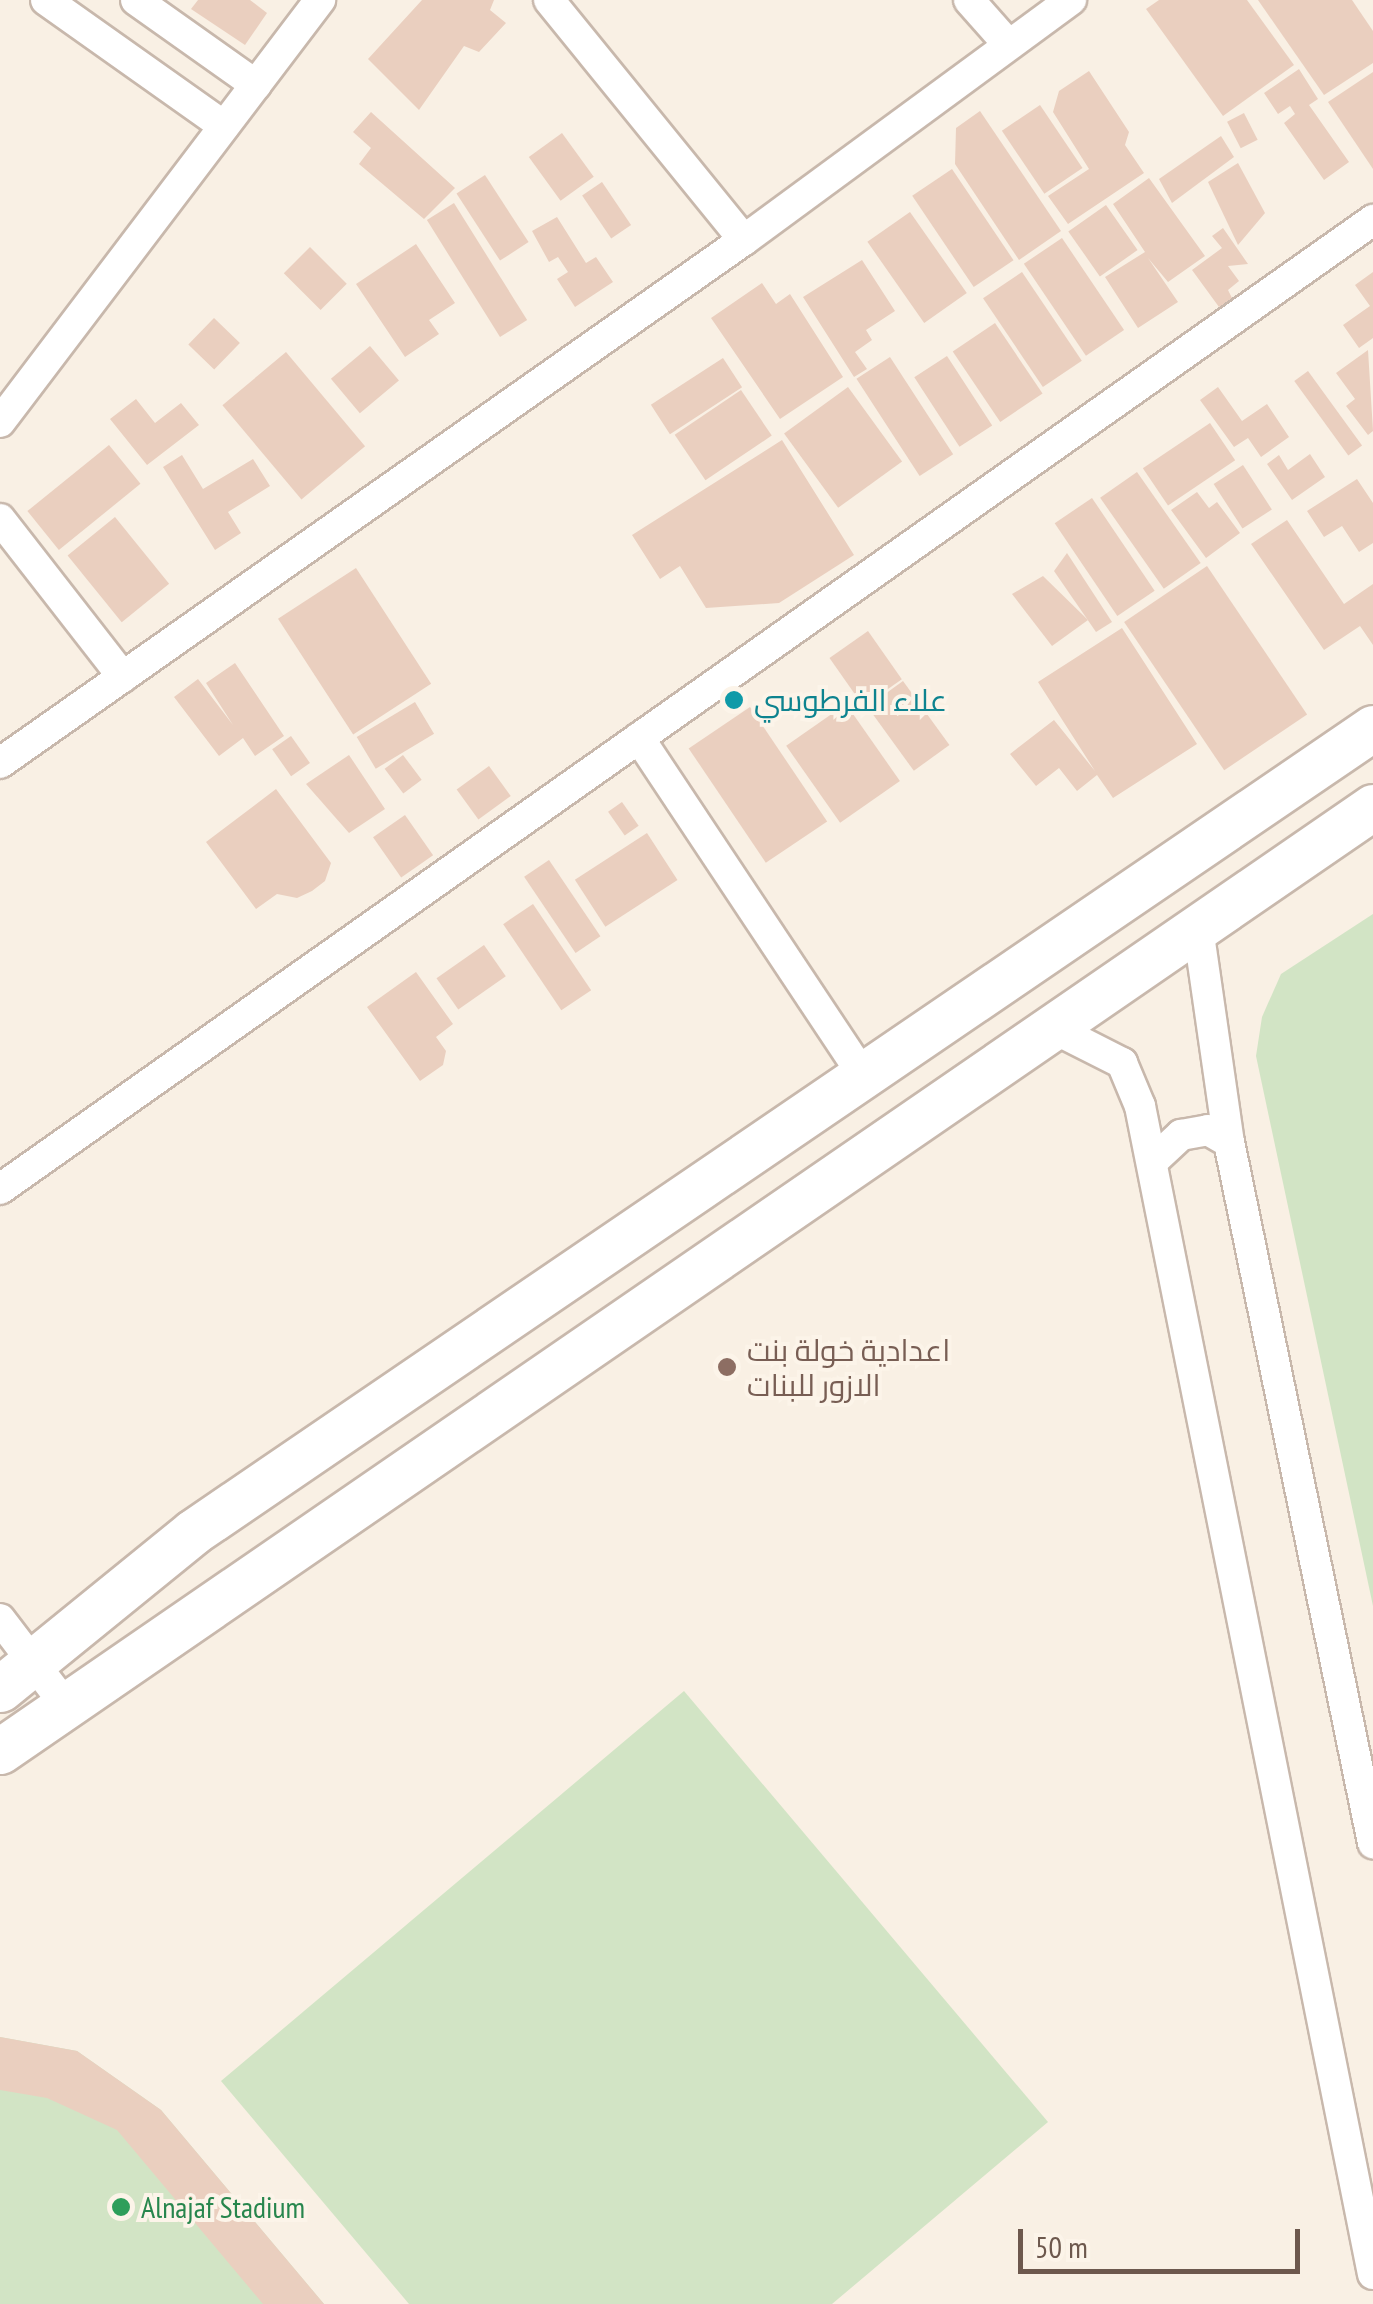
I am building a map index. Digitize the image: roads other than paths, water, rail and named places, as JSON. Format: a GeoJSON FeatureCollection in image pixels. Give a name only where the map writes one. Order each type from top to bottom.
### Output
{"type":"FeatureCollection","features":[{"type":"Feature","properties":{"kind":"street"},"geometry":{"type":"LineString","coordinates":[[46,0],[224,126]]}},
{"type":"Feature","properties":{"kind":"street"},"geometry":{"type":"LineString","coordinates":[[136,0],[256,85]]}},
{"type":"Feature","properties":{"kind":"street"},"geometry":{"type":"LineString","coordinates":[[0,422],[320,0]]}},
{"type":"Feature","properties":{"kind":"street"},"geometry":{"type":"LineString","coordinates":[[550,0],[744,240]]}},
{"type":"Feature","properties":{"kind":"street"},"geometry":{"type":"LineString","coordinates":[[969,0],[1006,43]]}},
{"type":"Feature","properties":{"kind":"street"},"geometry":{"type":"LineString","coordinates":[[0,763],[744,240],[1006,43],[1071,0]]}},
{"type":"Feature","properties":{"kind":"street"},"geometry":{"type":"LineString","coordinates":[[0,1189],[1373,220]]}},
{"type":"Feature","properties":{"kind":"street"},"geometry":{"type":"LineString","coordinates":[[0,519],[123,677]]}},
{"type":"Feature","properties":{"kind":"street"},"geometry":{"type":"LineString","coordinates":[[17,1676],[193,1532],[862,1072],[1373,728]]}},
{"type":"Feature","properties":{"kind":"street"},"geometry":{"type":"LineString","coordinates":[[639,738],[862,1072]]}},
{"type":"Feature","properties":{"kind":"street"},"geometry":{"type":"LineString","coordinates":[[0,1751],[64,1703],[1373,807]]}},
{"type":"Feature","properties":{"kind":"street"},"geometry":{"type":"LineString","coordinates":[[1198,928],[1229,1142],[1373,1842]]}},
{"type":"Feature","properties":{"kind":"street"},"geometry":{"type":"LineString","coordinates":[[1051,1027],[1122,1063],[1140,1106],[1371,2257]]}},
{"type":"Feature","properties":{"kind":"street"},"geometry":{"type":"LineString","coordinates":[[1152,1162],[1181,1136],[1208,1130],[1229,1142]]}},
{"type":"Feature","properties":{"kind":"street"},"geometry":{"type":"LineString","coordinates":[[400,1390],[396,1404],[403,1430],[413,1440],[439,1447]]}},
{"type":"Feature","properties":{"kind":"street"},"geometry":{"type":"LineString","coordinates":[[0,1619],[17,1676],[64,1703]]}},
{"type":"Feature","properties":{"kind":"place","name":"علاء الفرطوسي"},"geometry":{"type":"Point","coordinates":[734,700]}},
{"type":"Feature","properties":{"kind":"place","name":"اعدادية خولة بنت الازور للبنات"},"geometry":{"type":"Point","coordinates":[727,1367]}},
{"type":"Feature","properties":{"kind":"place","name":"Alnajaf Stadium"},"geometry":{"type":"Point","coordinates":[121,2207]}}]}
